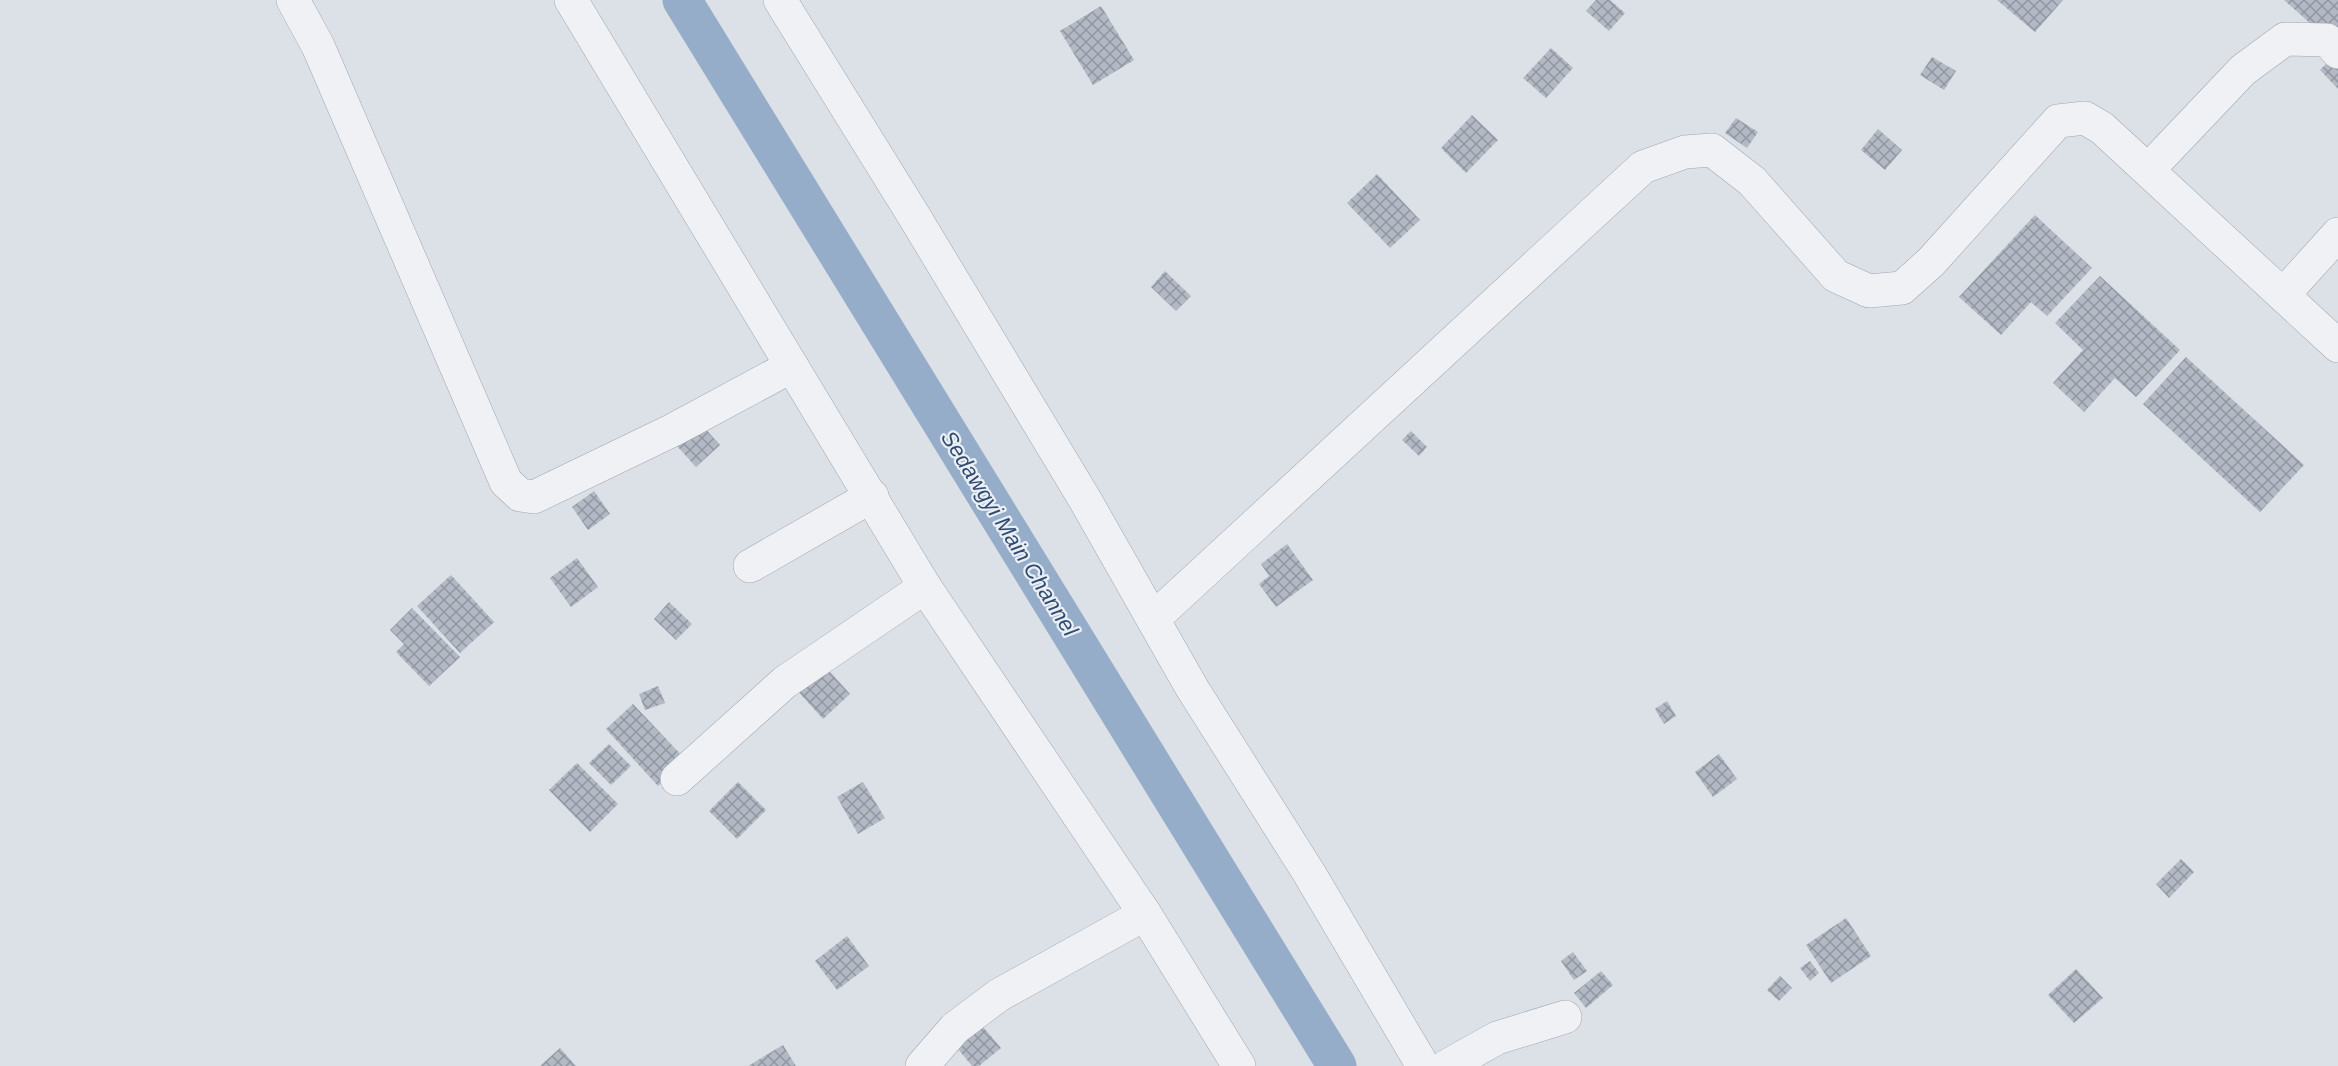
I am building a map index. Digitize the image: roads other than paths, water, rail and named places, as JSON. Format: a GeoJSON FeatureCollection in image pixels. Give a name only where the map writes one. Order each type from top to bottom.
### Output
{"type":"FeatureCollection","features":[{"type":"Feature","properties":{"kind":"street"},"geometry":{"type":"LineString","coordinates":[[293,0],[318,46],[506,482],[520,495],[534,497],[673,430],[792,366]]}},
{"type":"Feature","properties":{"kind":"street"},"geometry":{"type":"LineString","coordinates":[[571,0],[925,587],[1145,914],[1239,1066]]}},
{"type":"Feature","properties":{"kind":"street"},"geometry":{"type":"LineString","coordinates":[[780,0],[1054,448],[1192,688],[1309,873],[1423,1066]]}},
{"type":"Feature","properties":{"kind":"street"},"geometry":{"type":"LineString","coordinates":[[2148,170],[2243,70],[2285,39],[2327,40],[2338,52]]}},
{"type":"Feature","properties":{"kind":"street"},"geometry":{"type":"LineString","coordinates":[[1153,620],[1643,167],[1685,152],[1712,150],[1752,181],[1836,276],[1869,291],[1902,288],[1930,262],[2058,121],[2085,118],[2102,128],[2338,346]]}},
{"type":"Feature","properties":{"kind":"street"},"geometry":{"type":"LineString","coordinates":[[2283,295],[2338,234]]}},
{"type":"Feature","properties":{"kind":"street"},"geometry":{"type":"LineString","coordinates":[[750,566],[872,496]]}},
{"type":"Feature","properties":{"kind":"street"},"geometry":{"type":"LineString","coordinates":[[677,779],[784,682],[925,587]]}},
{"type":"Feature","properties":{"kind":"street"},"geometry":{"type":"LineString","coordinates":[[922,1066],[955,1029],[999,995],[1145,914]]}},
{"type":"Feature","properties":{"kind":"street"},"geometry":{"type":"LineString","coordinates":[[1447,1066],[1497,1038],[1565,1017]]}},
{"type":"Feature","properties":{"kind":"waterway","name":"Sedawgyi Main Channel"},"geometry":{"type":"LineString","coordinates":[[682,0],[1337,1066]]}}]}
